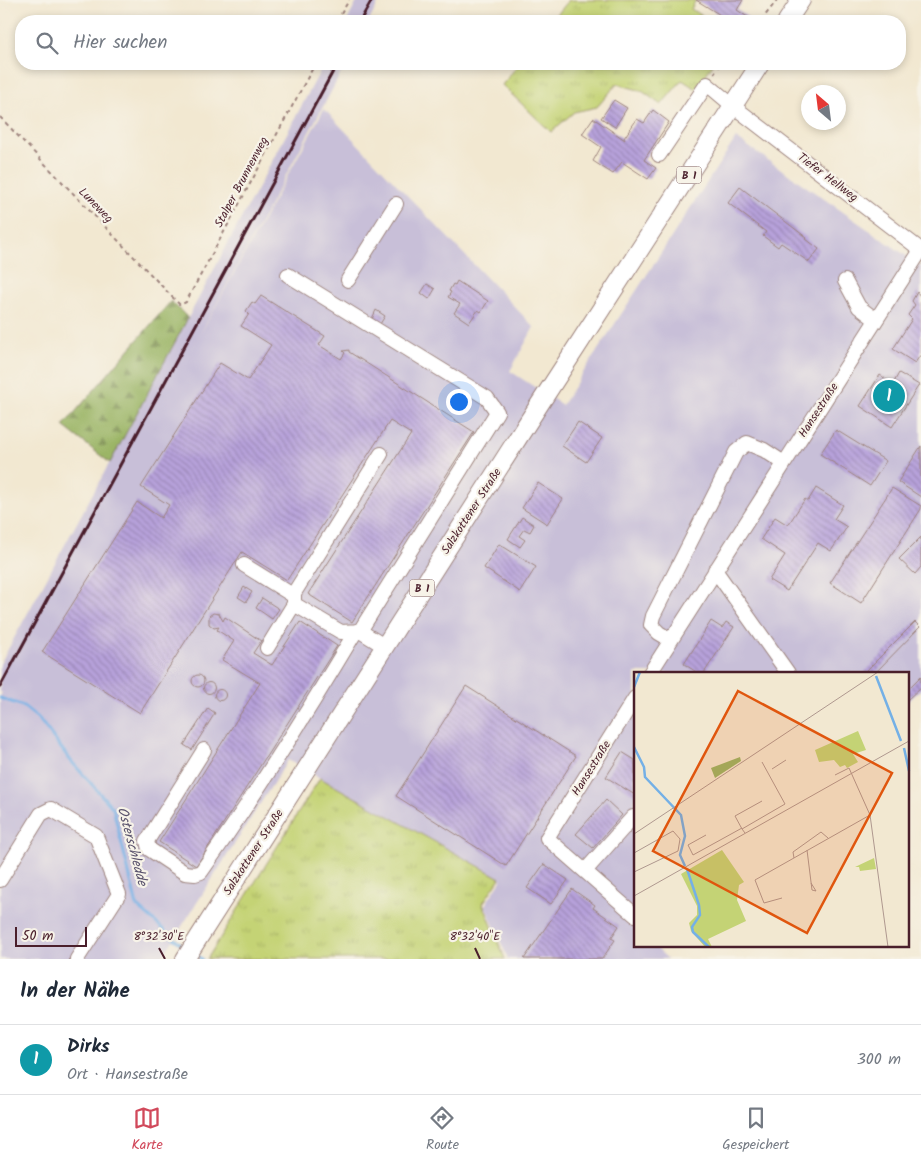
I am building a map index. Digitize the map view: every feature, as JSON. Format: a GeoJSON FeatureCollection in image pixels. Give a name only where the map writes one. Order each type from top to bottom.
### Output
{"type":"FeatureCollection","features":[{"type":"Feature","properties":{"kind":"main road"},"geometry":{"type":"LineString","coordinates":[[791,15],[800,0]]}},
{"type":"Feature","properties":{"kind":"main road","name":"Salzkottener Straße"},"geometry":{"type":"LineString","coordinates":[[185,959],[384,646],[756,70]]}},
{"type":"Feature","properties":{"kind":"street","name":"Tiefer Hellweg"},"geometry":{"type":"LineString","coordinates":[[659,155],[707,84],[921,250]]}},
{"type":"Feature","properties":{"kind":"street"},"geometry":{"type":"LineString","coordinates":[[348,280],[396,204]]}},
{"type":"Feature","properties":{"kind":"street","name":"Hansestraße"},"geometry":{"type":"LineString","coordinates":[[651,672],[921,250]]}},
{"type":"Feature","properties":{"kind":"street"},"geometry":{"type":"LineString","coordinates":[[204,750],[147,842],[149,849],[185,873],[195,874],[201,872],[232,827],[497,412],[487,398],[288,275]]}},
{"type":"Feature","properties":{"kind":"street"},"geometry":{"type":"LineString","coordinates":[[844,281],[859,306],[876,320]]}},
{"type":"Feature","properties":{"kind":"street"},"geometry":{"type":"LineString","coordinates":[[671,640],[659,633],[651,625],[653,616],[736,452],[747,443],[764,450],[784,462]]}},
{"type":"Feature","properties":{"kind":"street"},"geometry":{"type":"LineString","coordinates":[[267,648],[294,600],[294,593],[382,454]]}},
{"type":"Feature","properties":{"kind":"street"},"geometry":{"type":"LineString","coordinates":[[244,565],[341,632],[358,631],[384,646]]}},
{"type":"Feature","properties":{"kind":"street"},"geometry":{"type":"LineString","coordinates":[[715,570],[787,672]]}},
{"type":"Feature","properties":{"kind":"street","name":"Hansestraße"},"geometry":{"type":"LineString","coordinates":[[585,871],[547,838],[634,700]]}},
{"type":"Feature","properties":{"kind":"street"},"geometry":{"type":"LineString","coordinates":[[0,880],[41,814],[51,809],[96,836],[119,894],[77,959]]}},
{"type":"Feature","properties":{"kind":"street"},"geometry":{"type":"LineString","coordinates":[[633,817],[585,871],[634,914]]}},
{"type":"Feature","properties":{"kind":"path"},"geometry":{"type":"LineString","coordinates":[[340,15],[349,0]]}},
{"type":"Feature","properties":{"kind":"path"},"geometry":{"type":"LineString","coordinates":[[766,15],[777,0]]}},
{"type":"Feature","properties":{"kind":"path","name":"Stalper Brunnenweg"},"geometry":{"type":"LineString","coordinates":[[180,305],[186,302],[311,70]]}},
{"type":"Feature","properties":{"kind":"path","name":"Luneweg"},"geometry":{"type":"LineString","coordinates":[[0,118],[180,305]]}},
{"type":"Feature","properties":{"kind":"shaded area"},"geometry":{"type":"Polygon","coordinates":[[[358,0],[380,0],[372,15],[350,15],[358,0]]]}},
{"type":"Feature","properties":{"kind":"shaded area"},"geometry":{"type":"Polygon","coordinates":[[[321,70],[343,70],[189,355],[324,109],[534,327],[510,371],[562,405],[736,138],[921,266],[921,689],[908,702],[908,672],[634,672],[634,946],[659,946],[657,949],[668,959],[508,959],[485,905],[502,879],[288,760],[161,959],[0,959],[0,697],[2,692],[0,692],[0,664],[321,70]]]}},
{"type":"Feature","properties":{"kind":"green space"},"geometry":{"type":"Polygon","coordinates":[[[569,0],[696,0],[691,9],[701,15],[557,15],[569,0]]]}},
{"type":"Feature","properties":{"kind":"green space"},"geometry":{"type":"Polygon","coordinates":[[[514,70],[709,70],[696,89],[682,80],[661,105],[642,91],[617,84],[597,107],[574,112],[551,132],[502,85],[514,70]]]}},
{"type":"Feature","properties":{"kind":"green space"},"geometry":{"type":"Polygon","coordinates":[[[171,301],[188,318],[110,463],[63,426],[171,301]]]}},
{"type":"Feature","properties":{"kind":"green space"},"geometry":{"type":"Polygon","coordinates":[[[320,778],[500,878],[483,903],[505,959],[207,959],[320,778]]]}},
{"type":"Feature","properties":{"kind":"building"},"geometry":{"type":"Polygon","coordinates":[[[696,0],[743,0],[737,10],[744,15],[720,15],[696,0]]]}},
{"type":"Feature","properties":{"kind":"building"},"geometry":{"type":"Polygon","coordinates":[[[614,100],[627,108],[615,127],[601,118],[614,100]]]}},
{"type":"Feature","properties":{"kind":"building"},"geometry":{"type":"Polygon","coordinates":[[[653,110],[669,122],[644,160],[656,168],[648,179],[622,162],[613,174],[593,161],[601,147],[582,134],[593,118],[625,140],[624,138],[637,119],[644,123],[653,110]]]}},
{"type":"Feature","properties":{"kind":"building"},"geometry":{"type":"Polygon","coordinates":[[[740,187],[819,249],[809,262],[781,243],[778,247],[763,236],[766,232],[728,203],[740,187]]]}},
{"type":"Feature","properties":{"kind":"building"},"geometry":{"type":"Polygon","coordinates":[[[457,281],[488,301],[481,312],[478,310],[469,323],[454,313],[460,304],[448,297],[451,292],[449,291],[457,281]]]}},
{"type":"Feature","properties":{"kind":"building"},"geometry":{"type":"Polygon","coordinates":[[[427,284],[435,289],[429,299],[421,293],[427,284]]]}},
{"type":"Feature","properties":{"kind":"building"},"geometry":{"type":"Polygon","coordinates":[[[917,292],[921,297],[921,354],[915,363],[893,349],[912,319],[908,315],[915,305],[912,301],[917,292]]]}},
{"type":"Feature","properties":{"kind":"building"},"geometry":{"type":"Polygon","coordinates":[[[261,296],[325,336],[319,345],[341,359],[345,353],[343,351],[349,350],[349,352],[474,432],[352,622],[308,594],[411,434],[390,421],[287,580],[242,552],[140,713],[42,652],[137,502],[161,518],[169,505],[141,487],[220,363],[248,380],[271,345],[241,326],[249,314],[246,311],[252,302],[255,304],[261,296]]]}},
{"type":"Feature","properties":{"kind":"building"},"geometry":{"type":"Polygon","coordinates":[[[376,310],[385,316],[380,324],[372,319],[376,310]]]}},
{"type":"Feature","properties":{"kind":"building"},"geometry":{"type":"Polygon","coordinates":[[[899,373],[919,385],[892,427],[860,406],[880,375],[893,384],[899,373]]]}},
{"type":"Feature","properties":{"kind":"building"},"geometry":{"type":"Polygon","coordinates":[[[578,422],[602,438],[586,462],[562,446],[578,422]]]}},
{"type":"Feature","properties":{"kind":"building"},"geometry":{"type":"Polygon","coordinates":[[[836,430],[886,461],[870,486],[820,454],[836,430]]]}},
{"type":"Feature","properties":{"kind":"building"},"geometry":{"type":"Polygon","coordinates":[[[921,446],[921,497],[898,482],[921,446]]]}},
{"type":"Feature","properties":{"kind":"building"},"geometry":{"type":"Polygon","coordinates":[[[538,483],[563,499],[547,524],[522,508],[538,483]]]}},
{"type":"Feature","properties":{"kind":"building"},"geometry":{"type":"Polygon","coordinates":[[[816,488],[843,505],[834,519],[847,527],[831,551],[818,543],[787,591],[769,580],[785,555],[761,539],[775,517],[788,525],[805,499],[808,501],[816,488]]]}},
{"type":"Feature","properties":{"kind":"building"},"geometry":{"type":"Polygon","coordinates":[[[892,488],[921,506],[921,509],[861,603],[830,583],[892,488]]]}},
{"type":"Feature","properties":{"kind":"building"},"geometry":{"type":"Polygon","coordinates":[[[522,517],[534,525],[530,532],[524,529],[519,536],[525,540],[520,547],[508,539],[522,517]]]}},
{"type":"Feature","properties":{"kind":"building"},"geometry":{"type":"Polygon","coordinates":[[[921,537],[921,567],[915,574],[899,559],[921,537]]]}},
{"type":"Feature","properties":{"kind":"building"},"geometry":{"type":"Polygon","coordinates":[[[499,544],[536,567],[520,592],[484,568],[499,544]]]}},
{"type":"Feature","properties":{"kind":"building"},"geometry":{"type":"Polygon","coordinates":[[[244,587],[252,592],[246,602],[238,597],[244,587]]]}},
{"type":"Feature","properties":{"kind":"building"},"geometry":{"type":"Polygon","coordinates":[[[262,598],[279,609],[272,619],[256,608],[262,598]]]}},
{"type":"Feature","properties":{"kind":"building"},"geometry":{"type":"Polygon","coordinates":[[[213,613],[219,614],[223,621],[225,617],[261,641],[253,653],[272,665],[300,622],[337,646],[196,866],[159,842],[260,683],[222,660],[234,641],[217,630],[219,627],[214,628],[209,624],[209,616],[213,613]]]}},
{"type":"Feature","properties":{"kind":"building"},"geometry":{"type":"Polygon","coordinates":[[[711,621],[722,628],[726,622],[734,627],[705,672],[696,672],[684,664],[711,621]]]}},
{"type":"Feature","properties":{"kind":"building"},"geometry":{"type":"Polygon","coordinates":[[[915,622],[920,627],[876,672],[865,672],[915,622]]]}},
{"type":"Feature","properties":{"kind":"building"},"geometry":{"type":"Polygon","coordinates":[[[196,675],[200,675],[204,681],[200,687],[196,687],[192,683],[192,679],[196,675]]]}},
{"type":"Feature","properties":{"kind":"building"},"geometry":{"type":"Polygon","coordinates":[[[921,676],[921,687],[908,699],[908,689],[921,676]]]}},
{"type":"Feature","properties":{"kind":"building"},"geometry":{"type":"Polygon","coordinates":[[[207,683],[211,683],[214,688],[213,692],[207,693],[204,690],[204,686],[207,683]]]}},
{"type":"Feature","properties":{"kind":"building"},"geometry":{"type":"Polygon","coordinates":[[[466,686],[576,756],[506,866],[396,796],[466,686]]]}},
{"type":"Feature","properties":{"kind":"building"},"geometry":{"type":"Polygon","coordinates":[[[220,689],[226,695],[220,701],[214,695],[220,689]]]}},
{"type":"Feature","properties":{"kind":"building"},"geometry":{"type":"Polygon","coordinates":[[[208,708],[215,713],[192,750],[184,745],[208,708]]]}},
{"type":"Feature","properties":{"kind":"building"},"geometry":{"type":"Polygon","coordinates":[[[622,752],[634,759],[634,794],[606,777],[622,752]]]}},
{"type":"Feature","properties":{"kind":"building"},"geometry":{"type":"Polygon","coordinates":[[[606,800],[622,815],[593,848],[576,834],[606,800]]]}},
{"type":"Feature","properties":{"kind":"building"},"geometry":{"type":"Polygon","coordinates":[[[544,864],[568,880],[551,904],[527,888],[544,864]]]}},
{"type":"Feature","properties":{"kind":"building"},"geometry":{"type":"Polygon","coordinates":[[[572,889],[595,905],[593,908],[619,926],[611,938],[615,940],[602,959],[524,959],[572,889]]]}},
{"type":"Feature","properties":{"kind":"waterway","name":"Osterschledde"},"geometry":{"type":"LineString","coordinates":[[0,698],[23,706],[39,719],[71,761],[113,808],[137,906],[185,947]]}},
{"type":"Feature","properties":{"kind":"waterway","name":"Osterschledde"},"geometry":{"type":"LineString","coordinates":[[194,954],[202,959]]}},
{"type":"Feature","properties":{"kind":"railway"},"geometry":{"type":"LineString","coordinates":[[363,15],[372,0]]}},
{"type":"Feature","properties":{"kind":"railway"},"geometry":{"type":"LineString","coordinates":[[0,687],[334,70]]}},
{"type":"Feature","properties":{"kind":"place","name":"Dirks"},"geometry":{"type":"Point","coordinates":[889,396]}}]}
